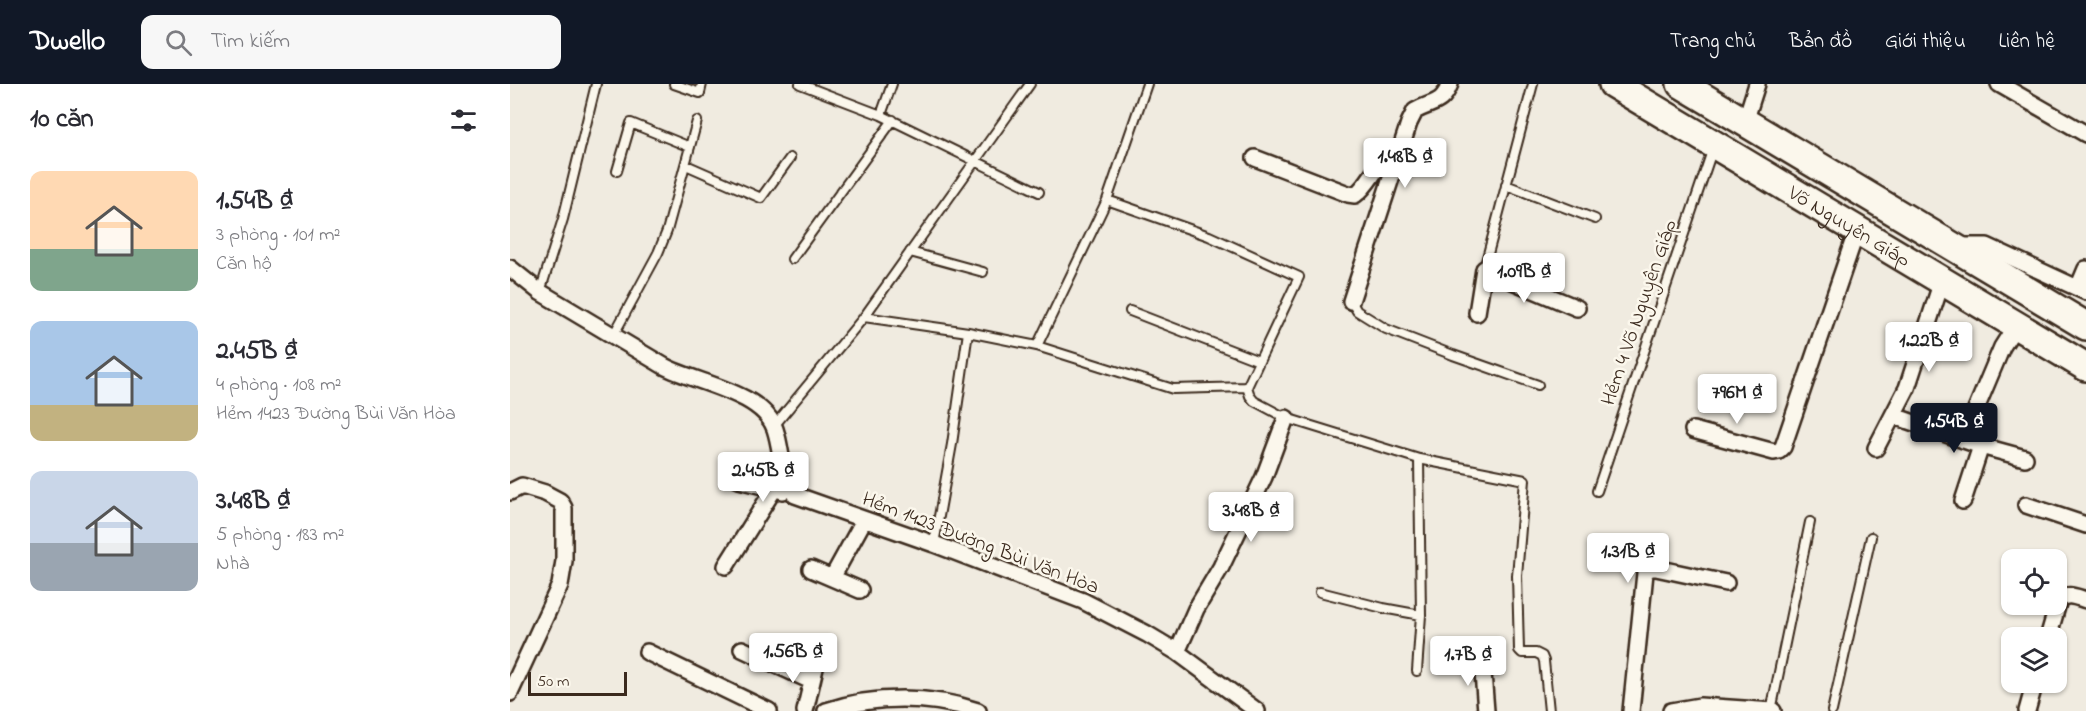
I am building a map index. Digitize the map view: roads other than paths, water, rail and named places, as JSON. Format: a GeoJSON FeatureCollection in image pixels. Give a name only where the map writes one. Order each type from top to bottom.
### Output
{"type":"FeatureCollection","features":[{"type":"Feature","properties":{"kind":"highway","name":"Võ Nguyên Giáp"},"geometry":{"type":"LineString","coordinates":[[1613,84],[2086,367]]}},
{"type":"Feature","properties":{"kind":"highway","name":"Võ Nguyên Giáp"},"geometry":{"type":"LineString","coordinates":[[1681,84],[2086,326]]}},
{"type":"Feature","properties":{"kind":"street"},"geometry":{"type":"LineString","coordinates":[[1351,301],[1399,151],[1415,111],[1439,102],[1445,96],[1450,84]]}},
{"type":"Feature","properties":{"kind":"street"},"geometry":{"type":"LineString","coordinates":[[1745,122],[1757,84]]}},
{"type":"Feature","properties":{"kind":"street"},"geometry":{"type":"LineString","coordinates":[[1999,84],[2086,134]]}},
{"type":"Feature","properties":{"kind":"street"},"geometry":{"type":"LineString","coordinates":[[1255,158],[1348,194],[1356,195],[1383,160],[1399,151]]}},
{"type":"Feature","properties":{"kind":"street"},"geometry":{"type":"LineString","coordinates":[[1693,430],[1774,452],[1783,447],[1857,230]]}},
{"type":"Feature","properties":{"kind":"street"},"geometry":{"type":"LineString","coordinates":[[1953,246],[1987,246],[2082,290],[2086,269]]}},
{"type":"Feature","properties":{"kind":"street"},"geometry":{"type":"LineString","coordinates":[[510,268],[540,292],[678,374],[746,398],[768,417],[774,426],[783,472],[787,484],[795,495]]}},
{"type":"Feature","properties":{"kind":"street"},"geometry":{"type":"LineString","coordinates":[[1477,313],[1484,269],[1577,308]]}},
{"type":"Feature","properties":{"kind":"street"},"geometry":{"type":"LineString","coordinates":[[1876,448],[1907,388],[1942,281]]}},
{"type":"Feature","properties":{"kind":"street"},"geometry":{"type":"LineString","coordinates":[[1963,440],[2002,347],[2016,326]]}},
{"type":"Feature","properties":{"kind":"street"},"geometry":{"type":"LineString","coordinates":[[1894,416],[2025,458]]}},
{"type":"Feature","properties":{"kind":"street"},"geometry":{"type":"LineString","coordinates":[[1177,652],[1196,609],[1221,567],[1264,477],[1286,418]]}},
{"type":"Feature","properties":{"kind":"street"},"geometry":{"type":"LineString","coordinates":[[1963,501],[1982,446]]}},
{"type":"Feature","properties":{"kind":"street","name":"Hẻm 1423 Đường Bùi Văn Hòa"},"geometry":{"type":"LineString","coordinates":[[739,480],[795,495],[934,544],[1083,601],[1148,634],[1177,652],[1257,711]]}},
{"type":"Feature","properties":{"kind":"street"},"geometry":{"type":"LineString","coordinates":[[510,492],[522,486],[545,493],[560,501],[565,513],[563,576],[510,693]]}},
{"type":"Feature","properties":{"kind":"street"},"geometry":{"type":"LineString","coordinates":[[726,566],[774,489]]}},
{"type":"Feature","properties":{"kind":"street"},"geometry":{"type":"LineString","coordinates":[[2026,505],[2086,525]]}},
{"type":"Feature","properties":{"kind":"street"},"geometry":{"type":"LineString","coordinates":[[832,578],[864,520]]}},
{"type":"Feature","properties":{"kind":"street"},"geometry":{"type":"LineString","coordinates":[[1631,711],[1645,573],[1649,568],[1656,568],[1726,584]]}},
{"type":"Feature","properties":{"kind":"street"},"geometry":{"type":"LineString","coordinates":[[811,569],[860,590]]}},
{"type":"Feature","properties":{"kind":"street"},"geometry":{"type":"LineString","coordinates":[[2051,627],[2062,596],[2070,595],[2086,600]]}},
{"type":"Feature","properties":{"kind":"street"},"geometry":{"type":"LineString","coordinates":[[742,649],[811,681]]}},
{"type":"Feature","properties":{"kind":"street"},"geometry":{"type":"LineString","coordinates":[[647,652],[769,711]]}},
{"type":"Feature","properties":{"kind":"street"},"geometry":{"type":"LineString","coordinates":[[1482,660],[1486,711]]}},
{"type":"Feature","properties":{"kind":"street"},"geometry":{"type":"LineString","coordinates":[[805,711],[816,664]]}},
{"type":"Feature","properties":{"kind":"street"},"geometry":{"type":"LineString","coordinates":[[2027,711],[2032,693]]}},
{"type":"Feature","properties":{"kind":"street"},"geometry":{"type":"LineString","coordinates":[[826,711],[872,702],[918,699],[957,704],[978,711]]}},
{"type":"Feature","properties":{"kind":"street"},"geometry":{"type":"LineString","coordinates":[[1671,711],[1700,706],[1772,711]]}},
{"type":"Feature","properties":{"kind":"lane"},"geometry":{"type":"LineString","coordinates":[[540,292],[563,219],[596,84]]}},
{"type":"Feature","properties":{"kind":"lane"},"geometry":{"type":"LineString","coordinates":[[674,84],[700,93],[702,84]]}},
{"type":"Feature","properties":{"kind":"lane"},"geometry":{"type":"LineString","coordinates":[[800,84],[881,115],[1039,192]]}},
{"type":"Feature","properties":{"kind":"lane"},"geometry":{"type":"LineString","coordinates":[[881,115],[892,84]]}},
{"type":"Feature","properties":{"kind":"lane"},"geometry":{"type":"LineString","coordinates":[[774,426],[864,317],[1030,84]]}},
{"type":"Feature","properties":{"kind":"lane"},"geometry":{"type":"LineString","coordinates":[[1037,346],[1107,200],[1147,84]]}},
{"type":"Feature","properties":{"kind":"lane"},"geometry":{"type":"LineString","coordinates":[[1484,269],[1533,84]]}},
{"type":"Feature","properties":{"kind":"lane"},"geometry":{"type":"LineString","coordinates":[[792,259],[892,120]]}},
{"type":"Feature","properties":{"kind":"lane"},"geometry":{"type":"LineString","coordinates":[[613,337],[658,253],[667,231],[697,121]]}},
{"type":"Feature","properties":{"kind":"lane"},"geometry":{"type":"LineString","coordinates":[[617,171],[631,123],[690,147]]}},
{"type":"Feature","properties":{"kind":"lane","name":"Hẻm 4 Võ Nguyên Giáp"},"geometry":{"type":"LineString","coordinates":[[1597,491],[1714,145]]}},
{"type":"Feature","properties":{"kind":"lane"},"geometry":{"type":"LineString","coordinates":[[686,165],[761,198],[790,158]]}},
{"type":"Feature","properties":{"kind":"lane"},"geometry":{"type":"LineString","coordinates":[[1506,185],[1595,219]]}},
{"type":"Feature","properties":{"kind":"lane"},"geometry":{"type":"LineString","coordinates":[[1107,200],[1209,236],[1299,277],[1247,387],[1254,401],[1286,418],[1419,459],[1525,480],[1517,576],[1519,650],[1522,653],[1536,653],[1542,656],[1549,711]]}},
{"type":"Feature","properties":{"kind":"lane"},"geometry":{"type":"LineString","coordinates":[[910,252],[982,272]]}},
{"type":"Feature","properties":{"kind":"lane"},"geometry":{"type":"LineString","coordinates":[[1351,301],[1356,311],[1386,329],[1538,385]]}},
{"type":"Feature","properties":{"kind":"lane"},"geometry":{"type":"LineString","coordinates":[[1130,311],[1258,361]]}},
{"type":"Feature","properties":{"kind":"lane"},"geometry":{"type":"LineString","coordinates":[[864,317],[968,332],[1037,346],[1173,389],[1247,387]]}},
{"type":"Feature","properties":{"kind":"lane"},"geometry":{"type":"LineString","coordinates":[[934,544],[952,444],[968,332]]}},
{"type":"Feature","properties":{"kind":"lane"},"geometry":{"type":"LineString","coordinates":[[1417,671],[1421,615],[1419,459]]}},
{"type":"Feature","properties":{"kind":"lane"},"geometry":{"type":"LineString","coordinates":[[1772,711],[1810,522]]}},
{"type":"Feature","properties":{"kind":"lane"},"geometry":{"type":"LineString","coordinates":[[1832,711],[1871,537]]}},
{"type":"Feature","properties":{"kind":"lane"},"geometry":{"type":"LineString","coordinates":[[1320,592],[1421,615]]}}]}
